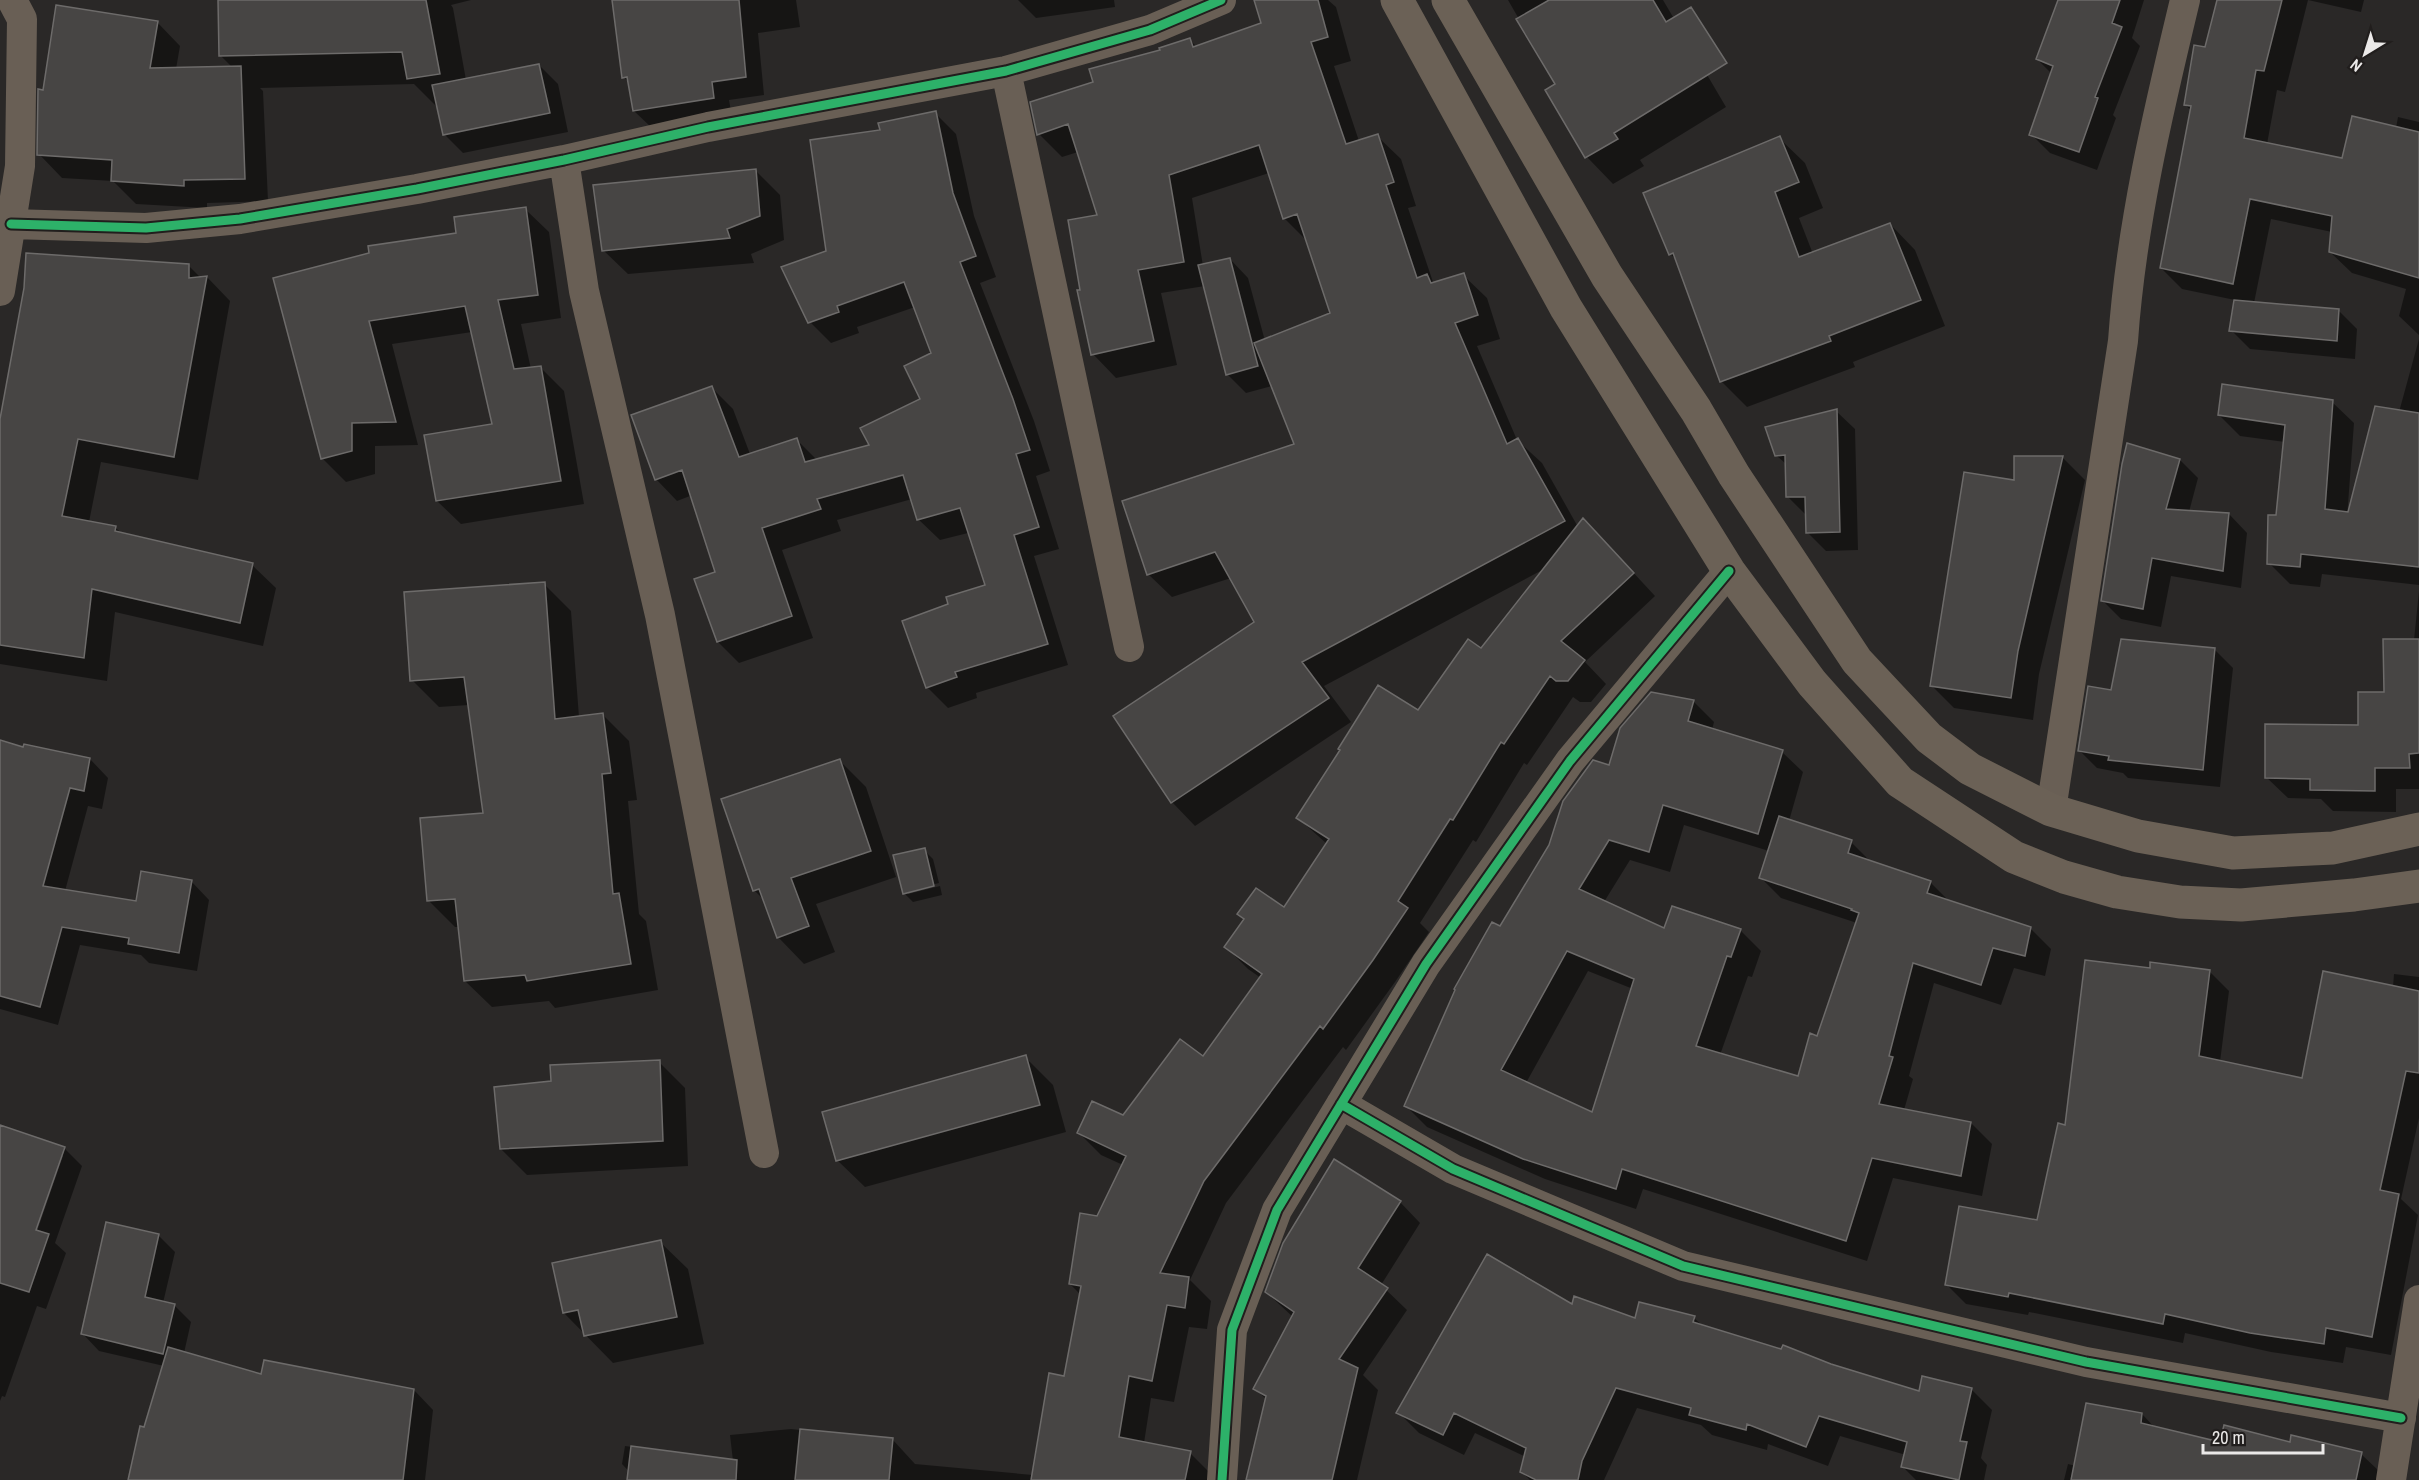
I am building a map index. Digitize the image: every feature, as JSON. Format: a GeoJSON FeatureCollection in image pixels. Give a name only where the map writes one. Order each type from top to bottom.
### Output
{"type":"FeatureCollection","features":[{"type":"Feature","properties":{"kind":"main road"},"geometry":{"type":"LineString","coordinates":[[1397,0],[1566,308],[1729,572],[1812,683],[1900,782],[2014,857],[2064,877],[2116,892],[2180,902],[2241,905],[2354,895],[2419,885]]}},
{"type":"Feature","properties":{"kind":"main road"},"geometry":{"type":"LineString","coordinates":[[1448,0],[1607,276],[1696,410],[1734,475],[1857,661],[1929,738],[1971,769],[2051,810],[2138,836],[2234,853],[2333,848],[2419,830]]}},
{"type":"Feature","properties":{"kind":"street"},"geometry":{"type":"LineString","coordinates":[[0,291],[20,166],[22,19],[12,0]]}},
{"type":"Feature","properties":{"kind":"street"},"geometry":{"type":"LineString","coordinates":[[11,224],[146,228],[240,219],[564,160],[708,127],[1006,71],[1149,30],[1221,0]]}},
{"type":"Feature","properties":{"kind":"street"},"geometry":{"type":"LineString","coordinates":[[2051,810],[2122,341],[2127,288],[2157,115],[2185,0]]}},
{"type":"Feature","properties":{"kind":"street"},"geometry":{"type":"LineString","coordinates":[[1006,71],[1129,647]]}},
{"type":"Feature","properties":{"kind":"street"},"geometry":{"type":"LineString","coordinates":[[564,160],[584,291],[660,615],[764,1153]]}},
{"type":"Feature","properties":{"kind":"street"},"geometry":{"type":"LineString","coordinates":[[1222,1480],[1232,1330],[1277,1210],[1426,964],[1570,760],[1729,572]]}},
{"type":"Feature","properties":{"kind":"street"},"geometry":{"type":"LineString","coordinates":[[1341,1104],[1453,1169],[1683,1266],[2086,1362],[2401,1418]]}},
{"type":"Feature","properties":{"kind":"street"},"geometry":{"type":"LineString","coordinates":[[2391,1480],[2419,1300]]}},
{"type":"Feature","properties":{"kind":"building"},"geometry":{"type":"Polygon","coordinates":[[[218,0],[426,0],[440,74],[407,79],[402,52],[219,56],[218,0]]]}},
{"type":"Feature","properties":{"kind":"building"},"geometry":{"type":"Polygon","coordinates":[[[612,0],[739,0],[746,77],[712,82],[714,98],[633,111],[627,77],[622,78],[612,0]]]}},
{"type":"Feature","properties":{"kind":"building"},"geometry":{"type":"Polygon","coordinates":[[[1254,0],[1318,0],[1328,37],[1311,42],[1346,144],[1378,134],[1394,182],[1386,185],[1417,278],[1427,274],[1431,283],[1464,273],[1478,315],[1455,323],[1507,444],[1518,438],[1565,521],[1302,662],[1329,698],[1171,803],[1113,716],[1254,622],[1215,552],[1147,575],[1122,501],[1294,444],[1254,343],[1330,313],[1297,214],[1283,219],[1259,145],[1169,175],[1184,262],[1138,270],[1154,341],[1091,355],[1077,290],[1080,290],[1068,220],[1097,215],[1068,124],[1037,135],[1030,102],[1093,82],[1089,69],[1160,50],[1159,48],[1190,38],[1193,47],[1261,23],[1254,0]]]}},
{"type":"Feature","properties":{"kind":"building"},"geometry":{"type":"Polygon","coordinates":[[[1549,0],[1653,0],[1666,22],[1691,7],[1727,63],[1614,133],[1618,139],[1585,158],[1545,90],[1555,84],[1516,19],[1549,0]]]}},
{"type":"Feature","properties":{"kind":"building"},"geometry":{"type":"Polygon","coordinates":[[[2058,0],[2120,0],[2112,23],[2122,27],[2095,97],[2098,98],[2079,152],[2029,135],[2053,66],[2036,59],[2058,0]]]}},
{"type":"Feature","properties":{"kind":"building"},"geometry":{"type":"Polygon","coordinates":[[[2217,0],[2282,0],[2264,71],[2256,70],[2244,138],[2342,158],[2352,116],[2419,132],[2419,278],[2329,252],[2332,216],[2250,199],[2233,284],[2160,268],[2191,106],[2184,105],[2194,45],[2205,47],[2217,0]]]}},
{"type":"Feature","properties":{"kind":"building"},"geometry":{"type":"Polygon","coordinates":[[[56,5],[158,21],[150,68],[241,66],[245,179],[184,180],[184,186],[111,181],[112,160],[37,155],[38,89],[43,90],[56,5]]]}},
{"type":"Feature","properties":{"kind":"building"},"geometry":{"type":"Polygon","coordinates":[[[539,64],[550,113],[443,135],[432,85],[539,64]]]}},
{"type":"Feature","properties":{"kind":"building"},"geometry":{"type":"Polygon","coordinates":[[[936,111],[953,193],[976,256],[960,262],[1013,399],[1030,450],[1016,454],[1039,527],[1014,535],[1048,644],[955,672],[957,677],[926,688],[902,621],[948,604],[946,597],[985,585],[960,508],[917,520],[903,475],[817,499],[821,509],[762,528],[792,616],[717,642],[694,579],[715,572],[682,470],[655,480],[631,415],[712,386],[739,457],[797,438],[805,462],[869,445],[860,428],[920,399],[904,366],[931,353],[904,282],[837,306],[839,312],[808,323],[781,267],[826,251],[810,140],[880,130],[878,123],[936,111]]]}},
{"type":"Feature","properties":{"kind":"building"},"geometry":{"type":"Polygon","coordinates":[[[1780,136],[1799,182],[1775,192],[1799,257],[1890,223],[1921,300],[1829,336],[1831,341],[1720,382],[1673,253],[1669,255],[1643,193],[1780,136]]]}},
{"type":"Feature","properties":{"kind":"building"},"geometry":{"type":"Polygon","coordinates":[[[756,169],[760,216],[727,229],[730,238],[602,251],[593,185],[756,169]]]}},
{"type":"Feature","properties":{"kind":"building"},"geometry":{"type":"Polygon","coordinates":[[[526,207],[538,295],[498,300],[514,369],[541,366],[561,481],[436,501],[424,435],[492,424],[465,306],[369,321],[396,422],[352,423],[352,451],[321,459],[273,278],[369,253],[368,246],[456,233],[454,217],[526,207]]]}},
{"type":"Feature","properties":{"kind":"building"},"geometry":{"type":"Polygon","coordinates":[[[26,253],[189,264],[189,278],[207,276],[174,457],[78,439],[62,516],[116,526],[115,531],[253,563],[240,623],[92,589],[84,658],[0,645],[0,419],[24,288],[26,253]]]}},
{"type":"Feature","properties":{"kind":"building"},"geometry":{"type":"Polygon","coordinates":[[[1230,258],[1258,366],[1226,375],[1198,265],[1230,258]]]}},
{"type":"Feature","properties":{"kind":"building"},"geometry":{"type":"Polygon","coordinates":[[[2234,300],[2339,309],[2337,341],[2229,331],[2234,300]]]}},
{"type":"Feature","properties":{"kind":"building"},"geometry":{"type":"Polygon","coordinates":[[[2222,384],[2333,400],[2325,509],[2348,512],[2375,406],[2419,413],[2419,567],[2301,554],[2300,567],[2267,564],[2268,515],[2276,515],[2285,425],[2218,415],[2222,384]]]}},
{"type":"Feature","properties":{"kind":"building"},"geometry":{"type":"Polygon","coordinates":[[[1837,409],[1840,532],[1806,533],[1805,497],[1786,497],[1785,455],[1775,456],[1765,427],[1837,409]]]}},
{"type":"Feature","properties":{"kind":"building"},"geometry":{"type":"Polygon","coordinates":[[[2127,443],[2180,459],[2166,509],[2229,513],[2223,571],[2152,558],[2143,609],[2101,601],[2127,443]]]}},
{"type":"Feature","properties":{"kind":"building"},"geometry":{"type":"Polygon","coordinates":[[[2014,456],[2063,456],[2018,651],[2011,698],[1930,686],[1964,472],[2014,480],[2014,456]]]}},
{"type":"Feature","properties":{"kind":"building"},"geometry":{"type":"Polygon","coordinates":[[[1583,518],[1634,573],[1561,641],[1585,660],[1568,681],[1556,681],[1550,676],[1504,744],[1501,742],[1453,820],[1450,819],[1398,901],[1408,908],[1373,960],[1323,1029],[1320,1026],[1204,1181],[1160,1273],[1189,1277],[1185,1308],[1167,1305],[1152,1381],[1129,1376],[1119,1437],[1191,1451],[1185,1480],[1031,1480],[1049,1373],[1064,1376],[1081,1286],[1069,1284],[1080,1213],[1097,1216],[1126,1156],[1077,1133],[1092,1101],[1123,1115],[1180,1039],[1203,1056],[1262,974],[1224,947],[1244,919],[1237,914],[1256,888],[1284,907],[1329,839],[1296,818],[1378,685],[1418,710],[1468,639],[1481,648],[1583,518]]]}},
{"type":"Feature","properties":{"kind":"building"},"geometry":{"type":"Polygon","coordinates":[[[545,582],[555,719],[603,713],[611,773],[602,774],[613,894],[619,893],[631,964],[527,981],[525,975],[464,981],[455,899],[427,901],[420,818],[483,813],[464,677],[410,681],[404,592],[545,582]]]}},
{"type":"Feature","properties":{"kind":"building"},"geometry":{"type":"Polygon","coordinates":[[[2121,639],[2215,648],[2203,770],[2108,760],[2109,756],[2078,751],[2088,686],[2111,690],[2121,639]]]}},
{"type":"Feature","properties":{"kind":"building"},"geometry":{"type":"Polygon","coordinates":[[[2383,639],[2419,639],[2419,753],[2409,754],[2410,768],[2375,768],[2375,791],[2310,790],[2310,779],[2265,778],[2265,724],[2358,725],[2358,692],[2384,692],[2383,639]]]}},
{"type":"Feature","properties":{"kind":"building"},"geometry":{"type":"Polygon","coordinates":[[[1651,692],[1694,700],[1688,721],[1783,750],[1758,834],[1663,805],[1649,852],[1609,840],[1579,889],[1664,928],[1672,906],[1741,929],[1731,957],[1727,956],[1696,1046],[1798,1076],[1810,1033],[1817,1036],[1859,913],[1759,878],[1779,816],[1852,840],[1848,853],[1931,881],[1927,893],[2031,927],[2025,956],[1993,948],[1981,985],[1913,963],[1889,1056],[1893,1057],[1879,1104],[1971,1122],[1961,1176],[1872,1158],[1846,1241],[1622,1169],[1616,1189],[1523,1159],[1404,1106],[1454,989],[1492,922],[1500,926],[1549,845],[1563,801],[1593,760],[1609,765],[1620,728],[1651,692]],[[1567,951],[1501,1070],[1592,1112],[1634,979],[1567,951]]]}},
{"type":"Feature","properties":{"kind":"building"},"geometry":{"type":"Polygon","coordinates":[[[0,740],[23,747],[24,744],[90,758],[84,791],[70,788],[43,886],[136,901],[141,871],[192,880],[179,953],[128,944],[129,938],[62,927],[40,1007],[0,996],[0,740]]]}},
{"type":"Feature","properties":{"kind":"building"},"geometry":{"type":"Polygon","coordinates":[[[840,759],[871,851],[791,878],[809,926],[777,938],[759,889],[753,891],[721,799],[840,759]]]}},
{"type":"Feature","properties":{"kind":"building"},"geometry":{"type":"Polygon","coordinates":[[[925,848],[934,886],[903,894],[893,855],[925,848]]]}},
{"type":"Feature","properties":{"kind":"building"},"geometry":{"type":"Polygon","coordinates":[[[2085,960],[2150,968],[2150,962],[2210,970],[2199,1056],[2302,1078],[2323,971],[2419,991],[2419,1073],[2406,1071],[2380,1190],[2399,1194],[2372,1337],[2326,1328],[2324,1344],[2250,1333],[2165,1314],[2163,1324],[2009,1293],[2008,1297],[1945,1285],[1959,1206],[2037,1220],[2058,1123],[2065,1125],[2085,960]]]}},
{"type":"Feature","properties":{"kind":"building"},"geometry":{"type":"Polygon","coordinates":[[[1026,1055],[1040,1105],[836,1161],[822,1112],[1026,1055]]]}},
{"type":"Feature","properties":{"kind":"building"},"geometry":{"type":"Polygon","coordinates":[[[660,1060],[663,1141],[500,1149],[494,1087],[551,1081],[550,1065],[660,1060]]]}},
{"type":"Feature","properties":{"kind":"building"},"geometry":{"type":"Polygon","coordinates":[[[0,1125],[65,1147],[36,1230],[49,1234],[29,1292],[0,1283],[0,1125]]]}},
{"type":"Feature","properties":{"kind":"building"},"geometry":{"type":"Polygon","coordinates":[[[1334,1159],[1401,1201],[1358,1268],[1388,1288],[1339,1359],[1358,1368],[1332,1480],[1246,1480],[1266,1396],[1253,1389],[1294,1312],[1265,1292],[1283,1243],[1334,1159]]]}},
{"type":"Feature","properties":{"kind":"building"},"geometry":{"type":"Polygon","coordinates":[[[106,1222],[159,1234],[145,1297],[175,1304],[163,1354],[81,1334],[106,1222]]]}},
{"type":"Feature","properties":{"kind":"building"},"geometry":{"type":"Polygon","coordinates":[[[661,1240],[677,1317],[584,1336],[578,1310],[563,1313],[552,1263],[661,1240]]]}},
{"type":"Feature","properties":{"kind":"building"},"geometry":{"type":"Polygon","coordinates":[[[1487,1254],[1572,1304],[1574,1296],[1635,1318],[1639,1302],[1695,1316],[1693,1322],[1781,1349],[1783,1345],[1831,1364],[1919,1391],[1922,1376],[1972,1388],[1960,1441],[1967,1442],[1959,1480],[1901,1467],[1907,1442],[1819,1416],[1806,1447],[1747,1424],[1746,1430],[1689,1415],[1691,1408],[1616,1388],[1582,1461],[1578,1480],[1536,1480],[1520,1472],[1526,1448],[1454,1413],[1443,1435],[1396,1413],[1487,1254]]]}},
{"type":"Feature","properties":{"kind":"building"},"geometry":{"type":"Polygon","coordinates":[[[168,1347],[261,1374],[264,1360],[414,1389],[403,1480],[128,1480],[140,1426],[144,1427],[168,1347]]]}},
{"type":"Feature","properties":{"kind":"building"},"geometry":{"type":"Polygon","coordinates":[[[2086,1403],[2142,1413],[2141,1423],[2220,1442],[2224,1425],[2290,1442],[2291,1435],[2362,1452],[2356,1480],[2071,1480],[2086,1403]]]}},
{"type":"Feature","properties":{"kind":"building"},"geometry":{"type":"Polygon","coordinates":[[[800,1429],[893,1438],[889,1480],[795,1480],[800,1429]]]}},
{"type":"Feature","properties":{"kind":"building"},"geometry":{"type":"Polygon","coordinates":[[[631,1446],[737,1460],[736,1480],[627,1480],[631,1446]]]}},
{"type":"Feature","properties":{"kind":"cycle path"},"geometry":{"type":"LineString","coordinates":[[11,224],[146,228],[240,219],[417,189],[564,160],[708,127],[1006,71],[1150,30],[1221,0]]}},
{"type":"Feature","properties":{"kind":"cycle path"},"geometry":{"type":"LineString","coordinates":[[1222,1480],[1232,1330],[1277,1210],[1426,964],[1570,761],[1729,571]]}},
{"type":"Feature","properties":{"kind":"cycle path"},"geometry":{"type":"LineString","coordinates":[[1341,1104],[1453,1169],[1683,1266],[2086,1362],[2401,1418]]}}]}
